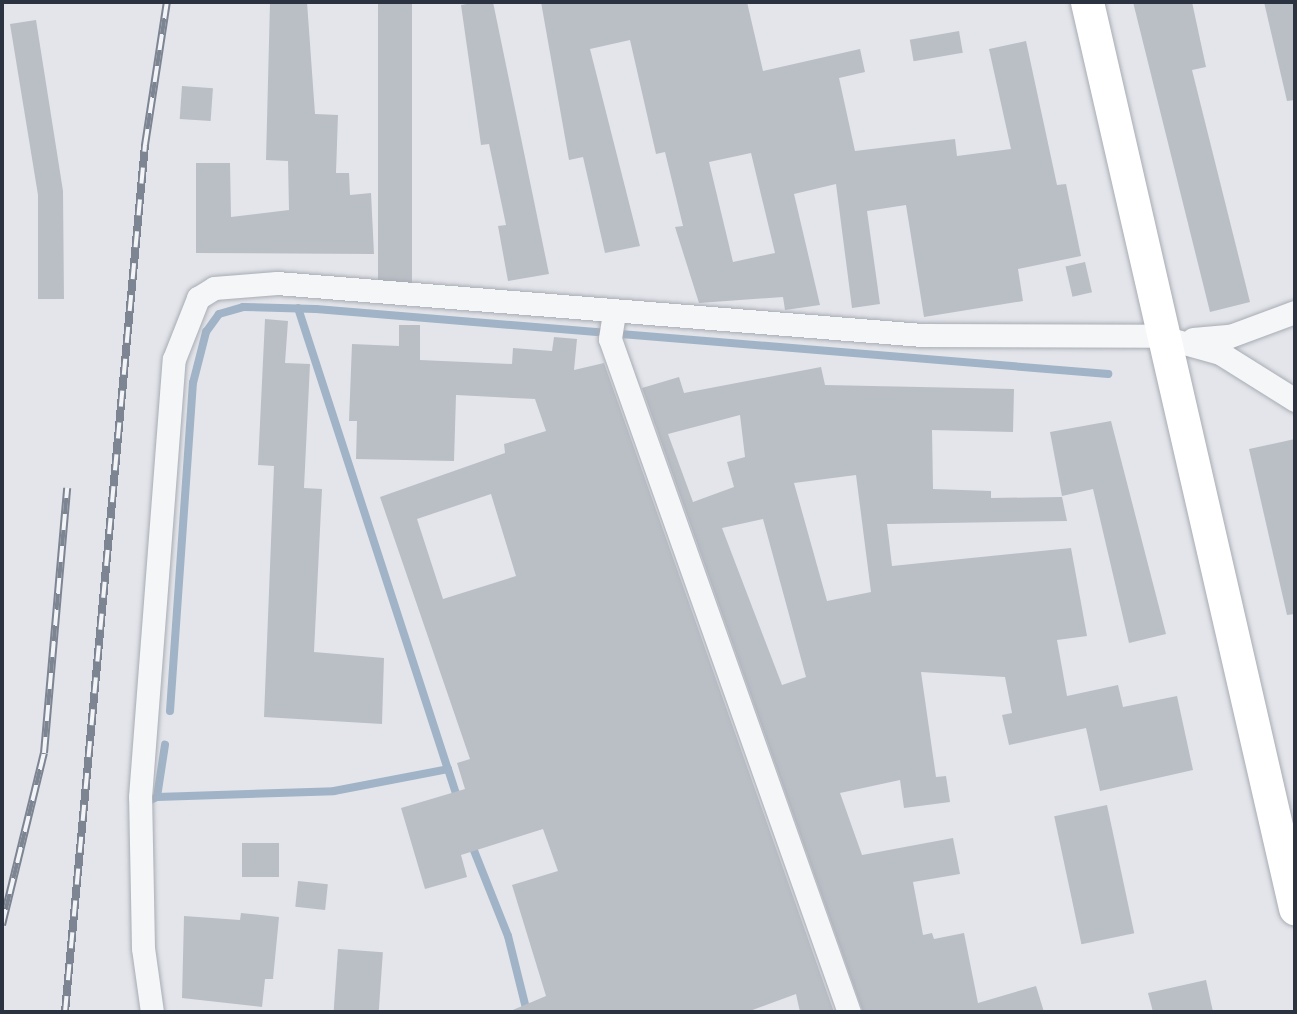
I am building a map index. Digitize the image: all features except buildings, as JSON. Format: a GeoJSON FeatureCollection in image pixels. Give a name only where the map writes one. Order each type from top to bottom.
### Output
{"type":"FeatureCollection","features":[{"type":"Feature","properties":{"kind":"main road"},"geometry":{"type":"LineString","coordinates":[[1087,2],[1173,338],[1295,908]]}},
{"type":"Feature","properties":{"kind":"street"},"geometry":{"type":"LineString","coordinates":[[152,1012],[143,948],[140,797],[174,359],[198,298],[215,288],[277,283],[614,313],[922,335],[1173,338],[1230,336],[1295,312]]}},
{"type":"Feature","properties":{"kind":"street"},"geometry":{"type":"LineString","coordinates":[[614,313],[610,339],[849,1012]]}},
{"type":"Feature","properties":{"kind":"street"},"geometry":{"type":"LineString","coordinates":[[1173,338],[1295,400]]}},
{"type":"Feature","properties":{"kind":"waterway"},"geometry":{"type":"LineString","coordinates":[[170,711],[193,383],[206,332],[219,314],[243,307],[316,309],[1108,374]]}},
{"type":"Feature","properties":{"kind":"waterway"},"geometry":{"type":"LineString","coordinates":[[298,308],[448,769]]}},
{"type":"Feature","properties":{"kind":"waterway"},"geometry":{"type":"LineString","coordinates":[[148,801],[157,797],[165,745]]}},
{"type":"Feature","properties":{"kind":"waterway"},"geometry":{"type":"LineString","coordinates":[[157,797],[334,791],[448,769],[458,800]]}},
{"type":"Feature","properties":{"kind":"waterway"},"geometry":{"type":"LineString","coordinates":[[471,843],[508,936],[527,1012]]}},
{"type":"Feature","properties":{"kind":"railway"},"geometry":{"type":"LineString","coordinates":[[65,1012],[145,145],[167,2]]}},
{"type":"Feature","properties":{"kind":"railway"},"geometry":{"type":"LineString","coordinates":[[2,925],[44,753],[67,488]]}}]}
